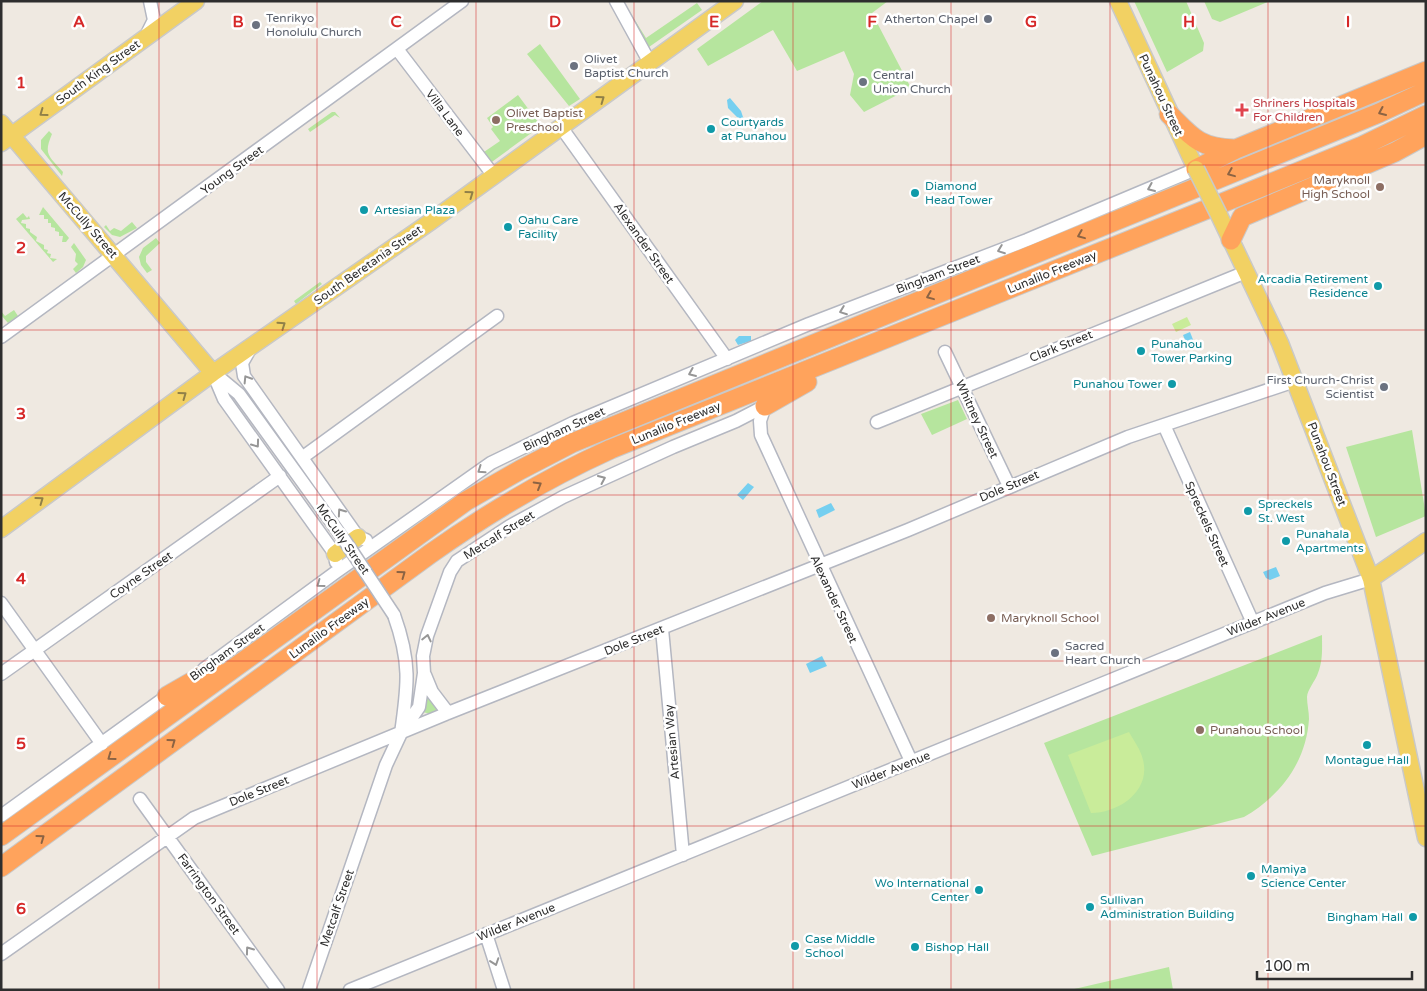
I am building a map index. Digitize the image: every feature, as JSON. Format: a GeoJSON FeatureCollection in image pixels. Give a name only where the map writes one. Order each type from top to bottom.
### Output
{"type":"FeatureCollection","features":[{"type":"Feature","properties":{"kind":"highway"},"geometry":{"type":"LineString","coordinates":[[1196,169],[1236,149],[1426,71]]}},
{"type":"Feature","properties":{"kind":"highway","name":"Lunalilo Freeway"},"geometry":{"type":"LineString","coordinates":[[1,836],[306,615],[466,502],[520,470],[572,443],[1379,113],[1426,91]]}},
{"type":"Feature","properties":{"kind":"highway"},"geometry":{"type":"LineString","coordinates":[[1169,114],[1192,137],[1212,148],[1236,149]]}},
{"type":"Feature","properties":{"kind":"highway","name":"Lunalilo Freeway"},"geometry":{"type":"LineString","coordinates":[[1,867],[430,554],[515,498],[611,449],[882,342],[1362,146],[1426,115]]}},
{"type":"Feature","properties":{"kind":"highway"},"geometry":{"type":"LineString","coordinates":[[1231,240],[1242,217],[1395,152],[1426,135]]}},
{"type":"Feature","properties":{"kind":"highway"},"geometry":{"type":"LineString","coordinates":[[765,406],[882,342]]}},
{"type":"Feature","properties":{"kind":"highway"},"geometry":{"type":"LineString","coordinates":[[167,696],[306,615]]}},
{"type":"Feature","properties":{"kind":"main road","name":"South King Street"},"geometry":{"type":"LineString","coordinates":[[4,134],[144,39],[196,1]]}},
{"type":"Feature","properties":{"kind":"main road","name":"South Beretania Street"},"geometry":{"type":"LineString","coordinates":[[1,529],[213,373],[494,176],[735,1]]}},
{"type":"Feature","properties":{"kind":"main road","name":"Punahou Street"},"geometry":{"type":"LineString","coordinates":[[1118,1],[1169,114],[1246,272],[1295,381],[1370,579],[1426,838]]}},
{"type":"Feature","properties":{"kind":"main road","name":"McCully Street"},"geometry":{"type":"LineString","coordinates":[[4,134],[114,255],[213,373]]}},
{"type":"Feature","properties":{"kind":"main road"},"geometry":{"type":"LineString","coordinates":[[335,554],[351,538]]}},
{"type":"Feature","properties":{"kind":"main road","name":"Wilder Avenue"},"geometry":{"type":"LineString","coordinates":[[1370,579],[1426,541]]}},
{"type":"Feature","properties":{"kind":"street"},"geometry":{"type":"LineString","coordinates":[[144,39],[154,20],[150,1]]}},
{"type":"Feature","properties":{"kind":"street","name":"Young Street"},"geometry":{"type":"LineString","coordinates":[[1,337],[462,1]]}},
{"type":"Feature","properties":{"kind":"street"},"geometry":{"type":"LineString","coordinates":[[616,1],[650,63]]}},
{"type":"Feature","properties":{"kind":"street","name":"Villa Lane"},"geometry":{"type":"LineString","coordinates":[[396,49],[494,176]]}},
{"type":"Feature","properties":{"kind":"street","name":"Alexander Street"},"geometry":{"type":"LineString","coordinates":[[561,127],[727,359]]}},
{"type":"Feature","properties":{"kind":"street","name":"Bingham Street"},"geometry":{"type":"LineString","coordinates":[[1,816],[336,572],[491,463],[572,424],[809,324],[1072,222],[1196,169]]}},
{"type":"Feature","properties":{"kind":"street","name":"Clark Street"},"geometry":{"type":"LineString","coordinates":[[877,422],[1246,272]]}},
{"type":"Feature","properties":{"kind":"street"},"geometry":{"type":"LineString","coordinates":[[303,458],[497,316]]}},
{"type":"Feature","properties":{"kind":"street","name":"McCully Street"},"geometry":{"type":"LineString","coordinates":[[255,343],[246,355],[242,369],[303,458],[394,615],[403,641],[408,682],[401,733]]}},
{"type":"Feature","properties":{"kind":"street","name":"Whitney Street"},"geometry":{"type":"LineString","coordinates":[[945,352],[1008,486]]}},
{"type":"Feature","properties":{"kind":"street","name":"McCully Street"},"geometry":{"type":"LineString","coordinates":[[213,373],[239,394],[351,538],[375,545]]}},
{"type":"Feature","properties":{"kind":"street","name":"McCully Street"},"geometry":{"type":"LineString","coordinates":[[213,373],[224,399],[335,554],[336,572]]}},
{"type":"Feature","properties":{"kind":"street","name":"Dole Street"},"geometry":{"type":"LineString","coordinates":[[1,954],[194,818],[448,713],[819,566],[1128,437],[1295,381]]}},
{"type":"Feature","properties":{"kind":"street"},"geometry":{"type":"LineString","coordinates":[[239,394],[270,410]]}},
{"type":"Feature","properties":{"kind":"street"},"geometry":{"type":"LineString","coordinates":[[760,435],[760,421],[765,406]]}},
{"type":"Feature","properties":{"kind":"street","name":"Metcalf Street"},"geometry":{"type":"LineString","coordinates":[[309,990],[386,765],[401,733],[419,707],[424,674],[423,656],[430,626],[457,562],[510,526],[562,497],[736,421],[765,406]]}},
{"type":"Feature","properties":{"kind":"street"},"geometry":{"type":"LineString","coordinates":[[736,421],[760,435]]}},
{"type":"Feature","properties":{"kind":"street","name":"Spreckels Street"},"geometry":{"type":"LineString","coordinates":[[1164,425],[1253,623]]}},
{"type":"Feature","properties":{"kind":"street","name":"Alexander Street"},"geometry":{"type":"LineString","coordinates":[[760,435],[910,761]]}},
{"type":"Feature","properties":{"kind":"street","name":"Coyne Street"},"geometry":{"type":"LineString","coordinates":[[1,674],[280,476]]}},
{"type":"Feature","properties":{"kind":"street","name":"Wilder Avenue"},"geometry":{"type":"LineString","coordinates":[[350,990],[1324,593],[1370,579]]}},
{"type":"Feature","properties":{"kind":"street"},"geometry":{"type":"LineString","coordinates":[[1,603],[102,744]]}},
{"type":"Feature","properties":{"kind":"street","name":"Artesian Way"},"geometry":{"type":"LineString","coordinates":[[662,629],[683,855]]}},
{"type":"Feature","properties":{"kind":"street"},"geometry":{"type":"LineString","coordinates":[[424,674],[432,692],[448,713]]}},
{"type":"Feature","properties":{"kind":"street","name":"Farrington Street"},"geometry":{"type":"LineString","coordinates":[[140,799],[278,990]]}},
{"type":"Feature","properties":{"kind":"street"},"geometry":{"type":"LineString","coordinates":[[486,934],[504,990]]}},
{"type":"Feature","properties":{"kind":"green space"},"geometry":{"type":"Polygon","coordinates":[[[623,1],[646,38],[697,3],[702,10],[649,47],[623,1]]]}},
{"type":"Feature","properties":{"kind":"green space"},"geometry":{"type":"Polygon","coordinates":[[[763,1],[888,1],[872,13],[911,88],[864,112],[850,95],[854,74],[844,51],[797,71],[773,30],[708,66],[697,49],[763,1]]]}},
{"type":"Feature","properties":{"kind":"green space"},"geometry":{"type":"Polygon","coordinates":[[[1134,1],[1186,1],[1204,43],[1203,51],[1167,72],[1134,1]]]}},
{"type":"Feature","properties":{"kind":"green space"},"geometry":{"type":"Polygon","coordinates":[[[1204,1],[1270,1],[1220,22],[1212,19],[1204,1]]]}},
{"type":"Feature","properties":{"kind":"green space"},"geometry":{"type":"Polygon","coordinates":[[[540,44],[580,99],[569,106],[527,54],[540,44]]]}},
{"type":"Feature","properties":{"kind":"green space"},"geometry":{"type":"Polygon","coordinates":[[[518,95],[541,126],[489,164],[481,154],[500,141],[491,129],[493,127],[487,118],[518,95]]]}},
{"type":"Feature","properties":{"kind":"green space"},"geometry":{"type":"Polygon","coordinates":[[[332,112],[335,112],[340,118],[335,115],[310,132],[308,129],[332,112]]]}},
{"type":"Feature","properties":{"kind":"green space"},"geometry":{"type":"Polygon","coordinates":[[[49,131],[52,134],[48,147],[49,155],[63,172],[62,176],[41,149],[41,140],[49,131]]]}},
{"type":"Feature","properties":{"kind":"green space"},"geometry":{"type":"Polygon","coordinates":[[[43,207],[69,238],[66,242],[62,242],[63,236],[59,236],[59,232],[51,227],[51,223],[48,223],[48,219],[44,219],[44,215],[39,215],[43,207]]]}},
{"type":"Feature","properties":{"kind":"green space"},"geometry":{"type":"Polygon","coordinates":[[[23,213],[27,218],[29,216],[30,219],[22,220],[21,223],[26,224],[26,228],[30,229],[30,232],[37,237],[36,241],[44,245],[44,249],[48,250],[47,253],[51,254],[50,258],[57,259],[53,262],[16,219],[23,213]]]}},
{"type":"Feature","properties":{"kind":"green space"},"geometry":{"type":"Polygon","coordinates":[[[132,222],[137,228],[120,237],[112,235],[104,227],[106,225],[110,231],[114,228],[121,231],[132,222]]]}},
{"type":"Feature","properties":{"kind":"green space"},"geometry":{"type":"Polygon","coordinates":[[[156,238],[160,243],[146,256],[146,262],[152,270],[147,273],[141,265],[139,257],[143,248],[156,238]]]}},
{"type":"Feature","properties":{"kind":"green space"},"geometry":{"type":"Polygon","coordinates":[[[74,243],[86,260],[83,267],[76,273],[73,269],[78,264],[75,261],[76,254],[71,247],[74,243]]]}},
{"type":"Feature","properties":{"kind":"green space"},"geometry":{"type":"Polygon","coordinates":[[[320,282],[322,284],[296,304],[294,301],[320,282]]]}},
{"type":"Feature","properties":{"kind":"green space"},"geometry":{"type":"Polygon","coordinates":[[[14,310],[18,316],[8,323],[1,315],[1,311],[5,316],[14,310]]]}},
{"type":"Feature","properties":{"kind":"green space"},"geometry":{"type":"Polygon","coordinates":[[[1187,317],[1191,325],[1176,332],[1172,324],[1187,317]]]}},
{"type":"Feature","properties":{"kind":"green space"},"geometry":{"type":"Polygon","coordinates":[[[958,400],[967,419],[932,435],[921,414],[958,400]]]}},
{"type":"Feature","properties":{"kind":"green space"},"geometry":{"type":"Polygon","coordinates":[[[1412,430],[1426,516],[1376,537],[1346,447],[1412,430]]]}},
{"type":"Feature","properties":{"kind":"green space"},"geometry":{"type":"Polygon","coordinates":[[[1322,635],[1320,668],[1307,694],[1309,719],[1303,750],[1289,777],[1269,799],[1244,817],[1092,856],[1044,743],[1322,635]]]}},
{"type":"Feature","properties":{"kind":"green space"},"geometry":{"type":"Polygon","coordinates":[[[426,689],[440,709],[432,714],[422,712],[426,689]]]}},
{"type":"Feature","properties":{"kind":"green space"},"geometry":{"type":"Polygon","coordinates":[[[1129,732],[1142,756],[1144,771],[1142,781],[1137,790],[1122,804],[1102,812],[1091,813],[1068,755],[1129,732]]]}},
{"type":"Feature","properties":{"kind":"green space"},"geometry":{"type":"Polygon","coordinates":[[[1169,967],[1173,990],[1070,990],[1169,967]]]}},
{"type":"Feature","properties":{"kind":"water"},"geometry":{"type":"Polygon","coordinates":[[[730,98],[741,111],[744,120],[742,122],[728,108],[727,100],[730,98]]]}},
{"type":"Feature","properties":{"kind":"water"},"geometry":{"type":"Polygon","coordinates":[[[1190,332],[1196,347],[1189,350],[1183,335],[1190,332]]]}},
{"type":"Feature","properties":{"kind":"water"},"geometry":{"type":"Polygon","coordinates":[[[739,336],[751,336],[751,341],[738,345],[735,340],[739,336]]]}},
{"type":"Feature","properties":{"kind":"water"},"geometry":{"type":"Polygon","coordinates":[[[748,483],[754,487],[743,500],[737,495],[748,483]]]}},
{"type":"Feature","properties":{"kind":"water"},"geometry":{"type":"Polygon","coordinates":[[[831,503],[835,510],[819,518],[816,510],[831,503]]]}},
{"type":"Feature","properties":{"kind":"water"},"geometry":{"type":"Polygon","coordinates":[[[1276,567],[1280,576],[1270,580],[1266,578],[1263,572],[1276,567]]]}},
{"type":"Feature","properties":{"kind":"water"},"geometry":{"type":"Polygon","coordinates":[[[822,656],[827,666],[810,673],[806,664],[822,656]]]}},
{"type":"Feature","properties":{"kind":"place","name":"Atherton Chapel"},"geometry":{"type":"Point","coordinates":[988,19]}},
{"type":"Feature","properties":{"kind":"place","name":"Tenrikyo Honolulu Church"},"geometry":{"type":"Point","coordinates":[256,25]}},
{"type":"Feature","properties":{"kind":"place","name":"Olivet Baptist Church"},"geometry":{"type":"Point","coordinates":[574,66]}},
{"type":"Feature","properties":{"kind":"place","name":"Central Union Church"},"geometry":{"type":"Point","coordinates":[863,82]}},
{"type":"Feature","properties":{"kind":"place","name":"Shriners Hospitals For Children"},"geometry":{"type":"Point","coordinates":[1242,110]}},
{"type":"Feature","properties":{"kind":"place","name":"Olivet Baptist Preschool"},"geometry":{"type":"Point","coordinates":[496,120]}},
{"type":"Feature","properties":{"kind":"place","name":"Courtyards at Punahou"},"geometry":{"type":"Point","coordinates":[711,129]}},
{"type":"Feature","properties":{"kind":"place","name":"Maryknoll High School"},"geometry":{"type":"Point","coordinates":[1380,187]}},
{"type":"Feature","properties":{"kind":"place","name":"Diamond Head Tower"},"geometry":{"type":"Point","coordinates":[915,193]}},
{"type":"Feature","properties":{"kind":"place","name":"Artesian Plaza"},"geometry":{"type":"Point","coordinates":[364,210]}},
{"type":"Feature","properties":{"kind":"place","name":"Oahu Care Facility"},"geometry":{"type":"Point","coordinates":[508,227]}},
{"type":"Feature","properties":{"kind":"place","name":"Arcadia Retirement Residence"},"geometry":{"type":"Point","coordinates":[1378,286]}},
{"type":"Feature","properties":{"kind":"place","name":"Punahou Tower Parking"},"geometry":{"type":"Point","coordinates":[1141,351]}},
{"type":"Feature","properties":{"kind":"place","name":"Punahou Tower"},"geometry":{"type":"Point","coordinates":[1172,384]}},
{"type":"Feature","properties":{"kind":"place","name":"First Church-Christ Scientist"},"geometry":{"type":"Point","coordinates":[1384,387]}},
{"type":"Feature","properties":{"kind":"place","name":"Spreckels St. West"},"geometry":{"type":"Point","coordinates":[1248,511]}},
{"type":"Feature","properties":{"kind":"place","name":"Punahala Apartments"},"geometry":{"type":"Point","coordinates":[1286,541]}},
{"type":"Feature","properties":{"kind":"place","name":"Maryknoll School"},"geometry":{"type":"Point","coordinates":[991,618]}},
{"type":"Feature","properties":{"kind":"place","name":"Sacred Heart Church"},"geometry":{"type":"Point","coordinates":[1055,653]}},
{"type":"Feature","properties":{"kind":"place","name":"Punahou School"},"geometry":{"type":"Point","coordinates":[1200,730]}},
{"type":"Feature","properties":{"kind":"place","name":"Montague Hall"},"geometry":{"type":"Point","coordinates":[1367,745]}},
{"type":"Feature","properties":{"kind":"place","name":"Mamiya Science Center"},"geometry":{"type":"Point","coordinates":[1251,876]}},
{"type":"Feature","properties":{"kind":"place","name":"Wo International Center"},"geometry":{"type":"Point","coordinates":[979,890]}},
{"type":"Feature","properties":{"kind":"place","name":"Sullivan Administration Building"},"geometry":{"type":"Point","coordinates":[1090,907]}},
{"type":"Feature","properties":{"kind":"place","name":"Bingham Hall"},"geometry":{"type":"Point","coordinates":[1413,917]}},
{"type":"Feature","properties":{"kind":"place","name":"Case Middle School"},"geometry":{"type":"Point","coordinates":[795,946]}},
{"type":"Feature","properties":{"kind":"place","name":"Bishop Hall"},"geometry":{"type":"Point","coordinates":[915,947]}}]}
